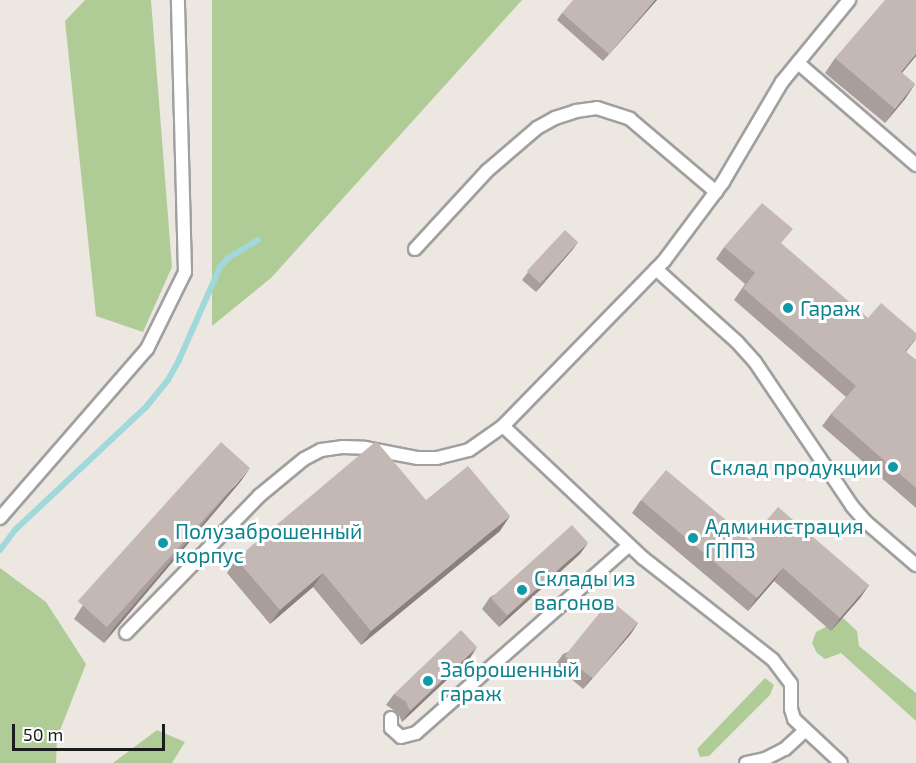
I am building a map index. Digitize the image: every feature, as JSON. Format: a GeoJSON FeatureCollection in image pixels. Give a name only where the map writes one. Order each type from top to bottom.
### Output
{"type":"FeatureCollection","features":[{"type":"Feature","properties":{"kind":"lane"},"geometry":{"type":"LineString","coordinates":[[0,518],[147,349],[185,272],[178,0]]}},
{"type":"Feature","properties":{"kind":"lane"},"geometry":{"type":"LineString","coordinates":[[126,633],[259,496],[304,459],[321,450],[342,447],[365,448],[418,458],[437,458],[469,450],[503,426],[656,269],[716,192],[763,111],[849,0]]}},
{"type":"Feature","properties":{"kind":"lane"},"geometry":{"type":"LineString","coordinates":[[798,63],[916,165]]}},
{"type":"Feature","properties":{"kind":"lane"},"geometry":{"type":"LineString","coordinates":[[415,249],[487,171],[537,128],[555,118],[576,111],[597,108],[630,119],[716,192]]}},
{"type":"Feature","properties":{"kind":"lane"},"geometry":{"type":"LineString","coordinates":[[656,269],[749,355],[852,506],[866,522],[916,565]]}},
{"type":"Feature","properties":{"kind":"lane"},"geometry":{"type":"LineString","coordinates":[[503,426],[629,545],[773,660],[791,684],[791,709],[794,719],[804,731],[842,763]]}},
{"type":"Feature","properties":{"kind":"lane"},"geometry":{"type":"LineString","coordinates":[[391,718],[391,728],[401,737],[416,733],[629,545]]}},
{"type":"Feature","properties":{"kind":"lane"},"geometry":{"type":"LineString","coordinates":[[746,763],[765,759],[785,749],[804,731]]}},
{"type":"Feature","properties":{"kind":"green space"},"geometry":{"type":"Polygon","coordinates":[[[85,0],[151,0],[172,267],[143,332],[96,316],[65,21],[85,0]]]}},
{"type":"Feature","properties":{"kind":"green space"},"geometry":{"type":"Polygon","coordinates":[[[212,0],[522,0],[271,278],[212,326],[212,0]]]}},
{"type":"Feature","properties":{"kind":"green space"},"geometry":{"type":"Polygon","coordinates":[[[0,568],[46,602],[86,664],[57,738],[56,763],[0,763],[0,568]]]}},
{"type":"Feature","properties":{"kind":"green space"},"geometry":{"type":"Polygon","coordinates":[[[843,618],[857,631],[859,646],[916,693],[916,721],[841,653],[825,659],[817,653],[812,643],[816,632],[843,618]]]}},
{"type":"Feature","properties":{"kind":"green space"},"geometry":{"type":"Polygon","coordinates":[[[765,678],[774,685],[770,695],[709,756],[700,757],[697,749],[765,678]]]}},
{"type":"Feature","properties":{"kind":"green space"},"geometry":{"type":"Polygon","coordinates":[[[157,730],[185,742],[172,763],[113,763],[157,730]]]}},
{"type":"Feature","properties":{"kind":"building"},"geometry":{"type":"Polygon","coordinates":[[[573,0],[655,0],[609,54],[562,13],[573,0]]]}},
{"type":"Feature","properties":{"kind":"building"},"geometry":{"type":"Polygon","coordinates":[[[885,0],[916,0],[916,54],[901,72],[915,84],[895,109],[835,58],[885,0]]]}},
{"type":"Feature","properties":{"kind":"building"},"geometry":{"type":"Polygon","coordinates":[[[762,203],[793,229],[781,243],[868,318],[881,303],[916,333],[916,338],[905,351],[916,360],[916,488],[831,414],[856,386],[743,288],[755,273],[724,247],[762,203]]]}},
{"type":"Feature","properties":{"kind":"building"},"geometry":{"type":"Polygon","coordinates":[[[565,230],[578,242],[540,283],[527,271],[565,230]]]}},
{"type":"Feature","properties":{"kind":"building","name":"Полузаброшенный корпус"},"geometry":{"type":"Polygon","coordinates":[[[221,442],[250,468],[107,627],[78,601],[221,442]]]}},
{"type":"Feature","properties":{"kind":"building"},"geometry":{"type":"Polygon","coordinates":[[[375,442],[426,500],[468,466],[510,516],[371,631],[323,573],[280,610],[236,559],[375,442]]]}},
{"type":"Feature","properties":{"kind":"building"},"geometry":{"type":"Polygon","coordinates":[[[666,470],[750,540],[778,507],[869,585],[840,618],[783,568],[757,598],[641,500],[666,470]]]}},
{"type":"Feature","properties":{"kind":"building","name":"Склады из вагонов"},"geometry":{"type":"Polygon","coordinates":[[[572,525],[588,543],[507,616],[491,598],[572,525]]]}},
{"type":"Feature","properties":{"kind":"building"},"geometry":{"type":"Polygon","coordinates":[[[610,600],[638,623],[593,679],[565,656],[610,600]]]}},
{"type":"Feature","properties":{"kind":"building","name":"Заброшенный гараж"},"geometry":{"type":"Polygon","coordinates":[[[461,630],[477,647],[410,711],[406,702],[394,694],[461,630]]]}},
{"type":"Feature","properties":{"kind":"waterway"},"geometry":{"type":"LineString","coordinates":[[0,550],[15,530],[146,407],[168,380],[179,360],[220,267],[228,258],[258,240]]}},
{"type":"Feature","properties":{"kind":"place","name":"Гараж"},"geometry":{"type":"Point","coordinates":[788,308]}},
{"type":"Feature","properties":{"kind":"place","name":"Склад продукции"},"geometry":{"type":"Point","coordinates":[893,467]}},
{"type":"Feature","properties":{"kind":"place","name":"Администрация ГППЗ"},"geometry":{"type":"Point","coordinates":[693,538]}},
{"type":"Feature","properties":{"kind":"place","name":"Полузаброшенный корпус"},"geometry":{"type":"Point","coordinates":[163,543]}},
{"type":"Feature","properties":{"kind":"place","name":"Склады из вагонов"},"geometry":{"type":"Point","coordinates":[522,590]}},
{"type":"Feature","properties":{"kind":"place","name":"Заброшенный гараж"},"geometry":{"type":"Point","coordinates":[428,681]}}]}
